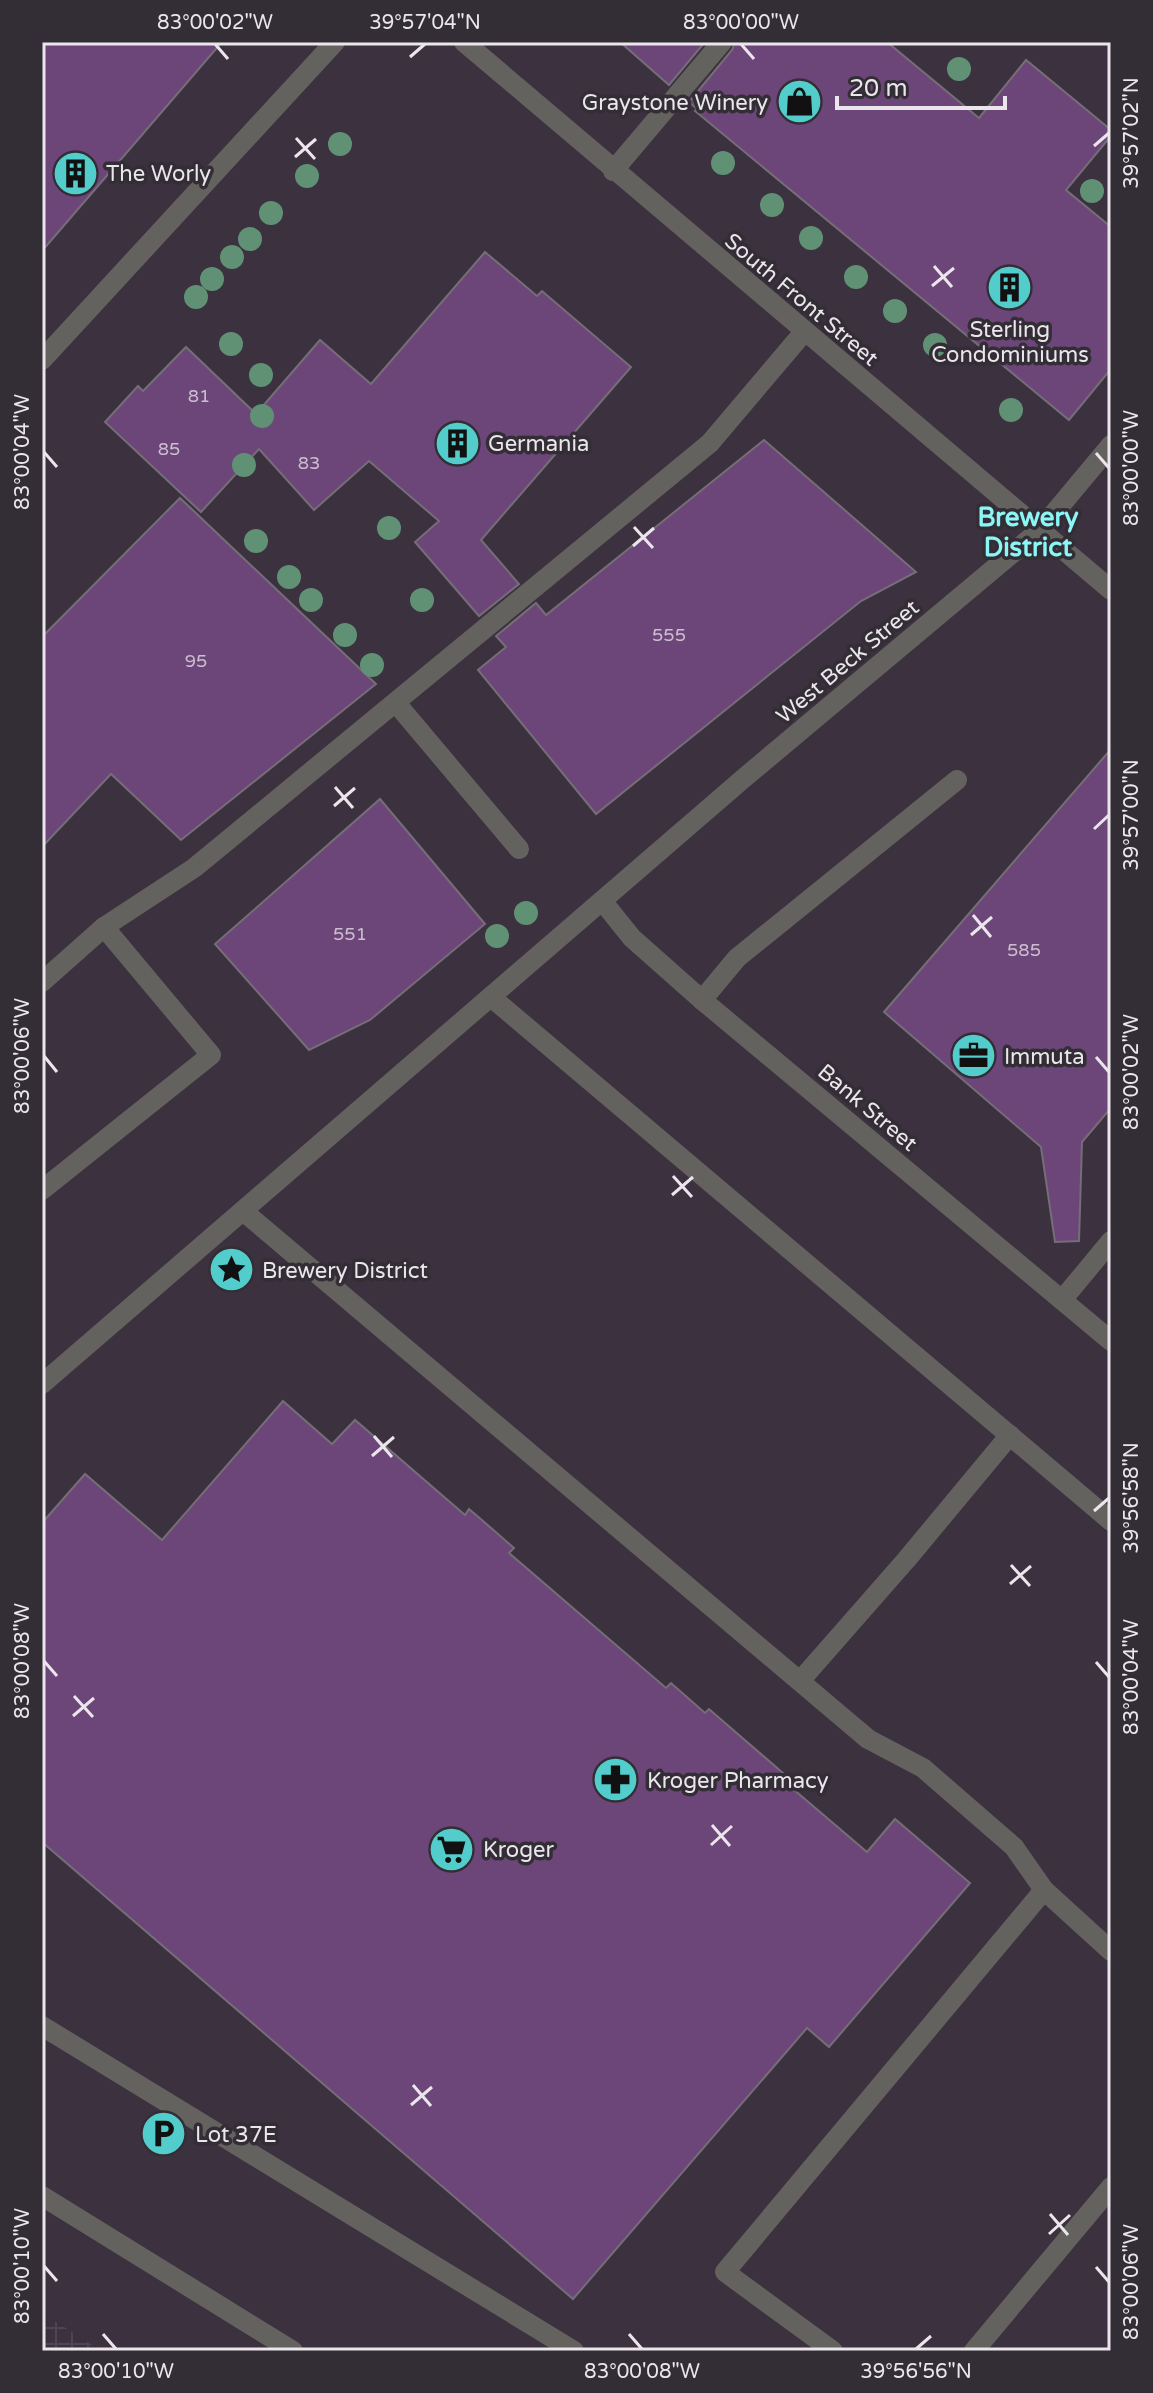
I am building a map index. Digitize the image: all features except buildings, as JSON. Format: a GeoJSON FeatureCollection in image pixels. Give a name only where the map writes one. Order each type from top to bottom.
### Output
{"type":"FeatureCollection","features":[{"type":"Feature","properties":{"kind":"street"},"geometry":{"type":"LineString","coordinates":[[42,360],[335,42]]}},
{"type":"Feature","properties":{"kind":"street","name":"South Front Street"},"geometry":{"type":"LineString","coordinates":[[464,42],[1111,590]]}},
{"type":"Feature","properties":{"kind":"street"},"geometry":{"type":"LineString","coordinates":[[613,171],[722,42]]}},
{"type":"Feature","properties":{"kind":"street"},"geometry":{"type":"LineString","coordinates":[[42,982],[104,927],[194,868],[710,443],[804,332]]}},
{"type":"Feature","properties":{"kind":"street","name":"West Beck Street"},"geometry":{"type":"LineString","coordinates":[[42,1384],[744,778],[1040,530],[1111,445]]}},
{"type":"Feature","properties":{"kind":"street"},"geometry":{"type":"LineString","coordinates":[[396,703],[519,849]]}},
{"type":"Feature","properties":{"kind":"street"},"geometry":{"type":"LineString","coordinates":[[702,1000],[737,958],[957,780]]}},
{"type":"Feature","properties":{"kind":"street","name":"Bank Street"},"geometry":{"type":"LineString","coordinates":[[603,902],[632,938],[702,1000],[1111,1341]]}},
{"type":"Feature","properties":{"kind":"street"},"geometry":{"type":"LineString","coordinates":[[42,1190],[211,1055],[104,927]]}},
{"type":"Feature","properties":{"kind":"street"},"geometry":{"type":"LineString","coordinates":[[491,997],[1111,1521]]}},
{"type":"Feature","properties":{"kind":"street"},"geometry":{"type":"LineString","coordinates":[[243,1211],[868,1739],[923,1768],[1014,1847],[1044,1890],[1111,1951]]}},
{"type":"Feature","properties":{"kind":"street"},"geometry":{"type":"LineString","coordinates":[[1062,1300],[1111,1241]]}},
{"type":"Feature","properties":{"kind":"street"},"geometry":{"type":"LineString","coordinates":[[800,1681],[1010,1435]]}},
{"type":"Feature","properties":{"kind":"street"},"geometry":{"type":"LineString","coordinates":[[833,2351],[725,2272],[1044,1890]]}},
{"type":"Feature","properties":{"kind":"street"},"geometry":{"type":"LineString","coordinates":[[42,2026],[574,2351]]}},
{"type":"Feature","properties":{"kind":"street"},"geometry":{"type":"LineString","coordinates":[[974,2351],[1111,2187]]}},
{"type":"Feature","properties":{"kind":"street"},"geometry":{"type":"LineString","coordinates":[[42,2196],[293,2351]]}},
{"type":"Feature","properties":{"kind":"shaded area"},"geometry":{"type":"Polygon","coordinates":[[[42,42],[1111,42],[1111,2351],[102,2351],[42,2313],[42,42]]]}},
{"type":"Feature","properties":{"kind":"shaded area"},"geometry":{"type":"Polygon","coordinates":[[[42,2313],[102,2351],[42,2351],[42,2313]]]}},
{"type":"Feature","properties":{"kind":"place","name":"Graystone Winery"},"geometry":{"type":"Point","coordinates":[799,102]}},
{"type":"Feature","properties":{"kind":"place","name":"The Worly"},"geometry":{"type":"Point","coordinates":[75,173]}},
{"type":"Feature","properties":{"kind":"place","name":"Sterling Condominiums"},"geometry":{"type":"Point","coordinates":[1010,288]}},
{"type":"Feature","properties":{"kind":"place","name":"Germania"},"geometry":{"type":"Point","coordinates":[457,443]}},
{"type":"Feature","properties":{"kind":"place","name":"Immuta"},"geometry":{"type":"Point","coordinates":[973,1056]}},
{"type":"Feature","properties":{"kind":"place","name":"Brewery District"},"geometry":{"type":"Point","coordinates":[231,1270]}},
{"type":"Feature","properties":{"kind":"place","name":"Kroger Pharmacy"},"geometry":{"type":"Point","coordinates":[616,1780]}},
{"type":"Feature","properties":{"kind":"place","name":"Kroger"},"geometry":{"type":"Point","coordinates":[452,1849]}},
{"type":"Feature","properties":{"kind":"place","name":"Lot 37E"},"geometry":{"type":"Point","coordinates":[164,2134]}},
{"type":"Feature","properties":{"kind":"district","name":"Brewery District"},"geometry":{"type":"Point","coordinates":[1028,532]}}]}
